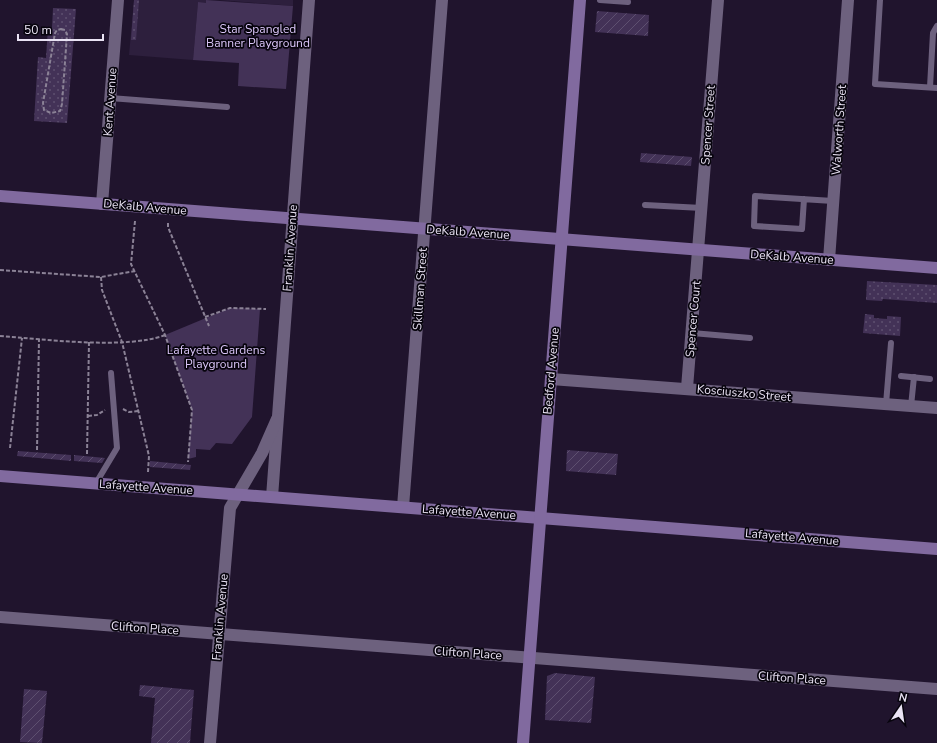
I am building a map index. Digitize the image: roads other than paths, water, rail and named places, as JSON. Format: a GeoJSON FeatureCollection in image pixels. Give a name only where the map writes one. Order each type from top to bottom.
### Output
{"type":"FeatureCollection","features":[{"type":"Feature","properties":{"kind":"main road","name":"Bedford Avenue"},"geometry":{"type":"LineString","coordinates":[[523,743],[539,516],[580,0]]}},
{"type":"Feature","properties":{"kind":"main road","name":"DeKalb Avenue"},"geometry":{"type":"LineString","coordinates":[[0,196],[937,268]]}},
{"type":"Feature","properties":{"kind":"main road","name":"Lafayette Avenue"},"geometry":{"type":"LineString","coordinates":[[0,476],[539,516],[937,548]]}},
{"type":"Feature","properties":{"kind":"street","name":"Kent Avenue"},"geometry":{"type":"LineString","coordinates":[[102,204],[118,0]]}},
{"type":"Feature","properties":{"kind":"street","name":"Franklin Avenue"},"geometry":{"type":"LineString","coordinates":[[272,497],[309,0]]}},
{"type":"Feature","properties":{"kind":"street","name":"Skillman Street"},"geometry":{"type":"LineString","coordinates":[[403,507],[442,0]]}},
{"type":"Feature","properties":{"kind":"street","name":"Spencer Street"},"geometry":{"type":"LineString","coordinates":[[699,250],[718,0]]}},
{"type":"Feature","properties":{"kind":"street","name":"Walworth Street"},"geometry":{"type":"LineString","coordinates":[[829,260],[848,0]]}},
{"type":"Feature","properties":{"kind":"street","name":"Spencer Court"},"geometry":{"type":"LineString","coordinates":[[687,388],[699,250]]}},
{"type":"Feature","properties":{"kind":"street","name":"Kosciuszko Street"},"geometry":{"type":"LineString","coordinates":[[551,379],[687,388],[937,408]]}},
{"type":"Feature","properties":{"kind":"street","name":"Franklin Avenue"},"geometry":{"type":"LineString","coordinates":[[210,743],[218,634],[230,508],[262,453],[277,419]]}},
{"type":"Feature","properties":{"kind":"street","name":"Clifton Place"},"geometry":{"type":"LineString","coordinates":[[0,617],[937,689]]}},
{"type":"Feature","properties":{"kind":"lane"},"geometry":{"type":"LineString","coordinates":[[600,0],[628,2]]}},
{"type":"Feature","properties":{"kind":"lane"},"geometry":{"type":"LineString","coordinates":[[880,0],[875,84],[937,88]]}},
{"type":"Feature","properties":{"kind":"lane"},"geometry":{"type":"LineString","coordinates":[[930,87],[933,33],[937,26]]}},
{"type":"Feature","properties":{"kind":"lane"},"geometry":{"type":"LineString","coordinates":[[110,98],[227,107]]}},
{"type":"Feature","properties":{"kind":"lane"},"geometry":{"type":"LineString","coordinates":[[804,199],[802,229],[754,226],[755,196],[804,199],[833,201]]}},
{"type":"Feature","properties":{"kind":"lane"},"geometry":{"type":"LineString","coordinates":[[646,205],[702,208]]}},
{"type":"Feature","properties":{"kind":"lane"},"geometry":{"type":"LineString","coordinates":[[692,333],[750,338]]}},
{"type":"Feature","properties":{"kind":"lane"},"geometry":{"type":"LineString","coordinates":[[886,404],[890,343]]}},
{"type":"Feature","properties":{"kind":"lane"},"geometry":{"type":"LineString","coordinates":[[96,483],[117,448],[111,372]]}},
{"type":"Feature","properties":{"kind":"lane"},"geometry":{"type":"LineString","coordinates":[[901,376],[930,379]]}},
{"type":"Feature","properties":{"kind":"lane"},"geometry":{"type":"LineString","coordinates":[[911,406],[914,377]]}},
{"type":"Feature","properties":{"kind":"park label","name":"Star Spangled Banner Playground"},"geometry":{"type":"Point","coordinates":[258,36]}},
{"type":"Feature","properties":{"kind":"park label","name":"Lafayette Gardens Playground"},"geometry":{"type":"Point","coordinates":[216,357]}}]}
